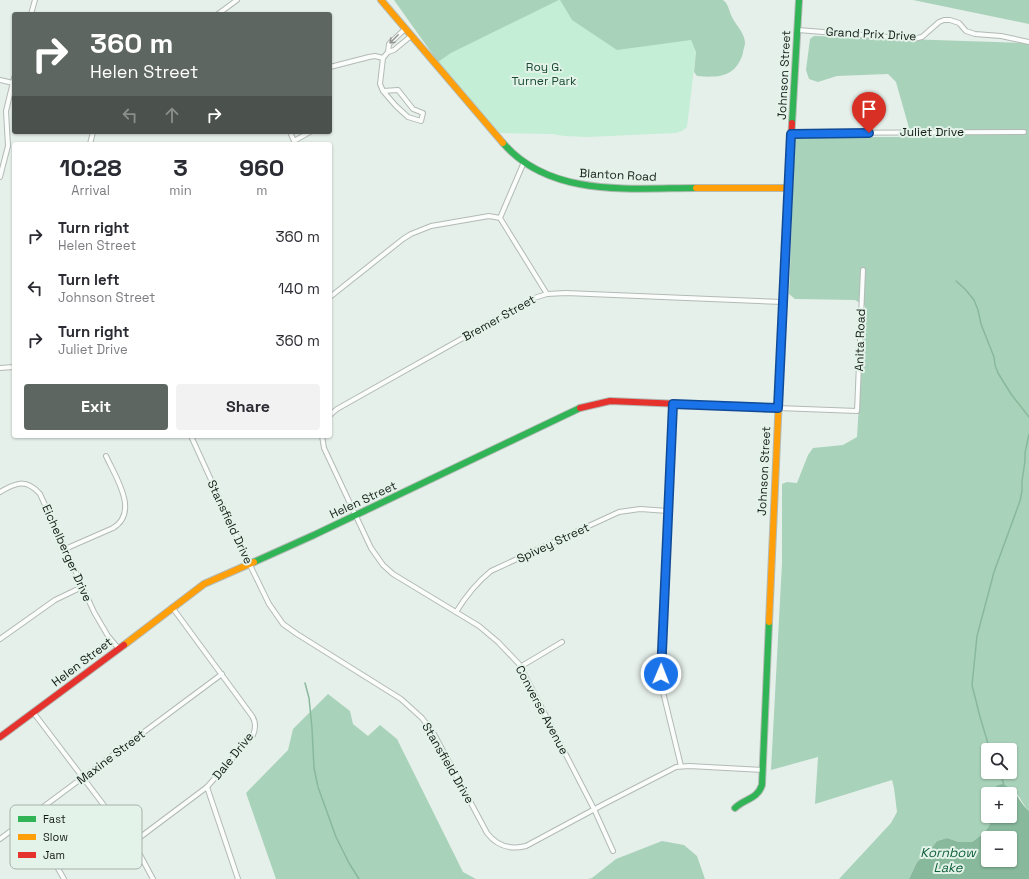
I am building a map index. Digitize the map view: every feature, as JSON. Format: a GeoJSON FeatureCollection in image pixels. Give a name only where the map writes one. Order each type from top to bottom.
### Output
{"type":"FeatureCollection","features":[{"type":"Feature","properties":{"kind":"street"},"geometry":{"type":"LineString","coordinates":[[32,12],[35,0]]}},
{"type":"Feature","properties":{"kind":"street"},"geometry":{"type":"LineString","coordinates":[[221,12],[237,0]]}},
{"type":"Feature","properties":{"kind":"street","name":"Blanton Road"},"geometry":{"type":"LineString","coordinates":[[381,0],[508,149],[524,162],[564,181],[595,187],[654,189],[788,188]]}},
{"type":"Feature","properties":{"kind":"street","name":"Johnson Street"},"geometry":{"type":"LineString","coordinates":[[735,808],[742,801],[756,797],[760,793],[762,785],[788,188],[799,0]]}},
{"type":"Feature","properties":{"kind":"street","name":"Grand Prix Drive"},"geometry":{"type":"LineString","coordinates":[[798,30],[913,39],[922,37],[939,22],[950,20],[959,23],[966,31],[975,34],[1001,36],[1029,42]]}},
{"type":"Feature","properties":{"kind":"street"},"geometry":{"type":"LineString","coordinates":[[388,52],[389,44],[405,28]]}},
{"type":"Feature","properties":{"kind":"street"},"geometry":{"type":"LineString","coordinates":[[383,91],[398,90],[413,108],[423,114],[421,121],[408,117],[391,102],[383,91],[380,84],[383,58],[388,52],[394,50],[411,36]]}},
{"type":"Feature","properties":{"kind":"street"},"geometry":{"type":"LineString","coordinates":[[332,66],[375,56],[383,58]]}},
{"type":"Feature","properties":{"kind":"street"},"geometry":{"type":"LineString","coordinates":[[0,80],[12,81]]}},
{"type":"Feature","properties":{"kind":"street"},"geometry":{"type":"LineString","coordinates":[[0,177],[8,146],[6,111],[12,85]]}},
{"type":"Feature","properties":{"kind":"street","name":"Juliet Drive"},"geometry":{"type":"LineString","coordinates":[[791,134],[1024,132]]}},
{"type":"Feature","properties":{"kind":"street"},"geometry":{"type":"LineString","coordinates":[[293,142],[307,134]]}},
{"type":"Feature","properties":{"kind":"street"},"geometry":{"type":"LineString","coordinates":[[0,159],[5,160]]}},
{"type":"Feature","properties":{"kind":"street"},"geometry":{"type":"LineString","coordinates":[[500,218],[524,162]]}},
{"type":"Feature","properties":{"kind":"street"},"geometry":{"type":"LineString","coordinates":[[332,295],[411,234],[431,226],[489,216],[500,218],[547,294]]}},
{"type":"Feature","properties":{"kind":"street","name":"Anita Road"},"geometry":{"type":"LineString","coordinates":[[778,408],[857,411],[863,270]]}},
{"type":"Feature","properties":{"kind":"street","name":"Bremer Street"},"geometry":{"type":"LineString","coordinates":[[332,413],[337,409],[534,298],[547,294],[566,293],[783,302]]}},
{"type":"Feature","properties":{"kind":"street"},"geometry":{"type":"LineString","coordinates":[[0,368],[12,366]]}},
{"type":"Feature","properties":{"kind":"street","name":"Helen Street"},"geometry":{"type":"LineString","coordinates":[[0,737],[204,584],[356,516],[579,408],[610,401],[778,408]]}},
{"type":"Feature","properties":{"kind":"street"},"geometry":{"type":"LineString","coordinates":[[673,404],[661,674],[663,692],[681,766]]}},
{"type":"Feature","properties":{"kind":"street","name":"Stansfield Drive"},"geometry":{"type":"LineString","coordinates":[[192,438],[269,604],[283,624],[401,699],[422,718],[434,734],[487,833],[494,841],[501,845],[513,848],[526,846],[670,769],[681,766],[763,770]]}},
{"type":"Feature","properties":{"kind":"street"},"geometry":{"type":"LineString","coordinates":[[322,438],[324,448],[356,516]]}},
{"type":"Feature","properties":{"kind":"street"},"geometry":{"type":"LineString","coordinates":[[65,549],[116,526],[125,515],[125,498],[106,456]]}},
{"type":"Feature","properties":{"kind":"street","name":"Eichelberger Drive"},"geometry":{"type":"LineString","coordinates":[[0,492],[19,483],[26,484],[35,489],[43,500],[100,624],[119,649]]}},
{"type":"Feature","properties":{"kind":"street","name":"Spivey Street"},"geometry":{"type":"LineString","coordinates":[[456,612],[470,590],[492,571],[619,512],[640,509],[668,511]]}},
{"type":"Feature","properties":{"kind":"street","name":"Converse Avenue"},"geometry":{"type":"LineString","coordinates":[[356,516],[376,557],[391,572],[456,612],[494,638],[511,654],[520,667],[594,809],[613,851]]}},
{"type":"Feature","properties":{"kind":"street"},"geometry":{"type":"LineString","coordinates":[[0,639],[56,600],[82,587]]}},
{"type":"Feature","properties":{"kind":"street","name":"Dale Drive"},"geometry":{"type":"LineString","coordinates":[[142,836],[207,788],[253,735],[255,729],[255,722],[252,716],[172,607]]}},
{"type":"Feature","properties":{"kind":"street"},"geometry":{"type":"LineString","coordinates":[[520,667],[562,642]]}},
{"type":"Feature","properties":{"kind":"street","name":"Maxine Street"},"geometry":{"type":"LineString","coordinates":[[47,805],[222,674]]}},
{"type":"Feature","properties":{"kind":"street"},"geometry":{"type":"LineString","coordinates":[[34,712],[104,805]]}},
{"type":"Feature","properties":{"kind":"street"},"geometry":{"type":"LineString","coordinates":[[207,788],[238,879]]}},
{"type":"Feature","properties":{"kind":"street","name":"Maxine Street"},"geometry":{"type":"LineString","coordinates":[[0,840],[10,832]]}},
{"type":"Feature","properties":{"kind":"street"},"geometry":{"type":"LineString","coordinates":[[142,859],[153,879]]}},
{"type":"Feature","properties":{"kind":"street"},"geometry":{"type":"LineString","coordinates":[[58,869],[64,879]]}},
{"type":"Feature","properties":{"kind":"green space","name":"Roy G. Turner Park"},"geometry":{"type":"Polygon","coordinates":[[[559,0],[572,20],[672,41],[691,40],[696,52],[687,127],[676,133],[587,137],[552,134],[500,133],[438,62],[451,53],[559,0]]]}},
{"type":"Feature","properties":{"kind":"shaded area"},"geometry":{"type":"Polygon","coordinates":[[[394,0],[559,0],[451,53],[438,62],[394,0]]]}},
{"type":"Feature","properties":{"kind":"shaded area"},"geometry":{"type":"Polygon","coordinates":[[[560,0],[723,0],[727,4],[733,19],[744,36],[745,43],[743,53],[736,67],[726,74],[712,77],[697,76],[694,72],[696,52],[691,40],[617,50],[572,20],[560,0]]]}},
{"type":"Feature","properties":{"kind":"shaded area"},"geometry":{"type":"Polygon","coordinates":[[[913,0],[1029,0],[1029,24],[913,0]]]}},
{"type":"Feature","properties":{"kind":"shaded area"},"geometry":{"type":"Polygon","coordinates":[[[814,36],[1029,43],[1029,811],[1017,795],[1017,787],[981,787],[981,823],[990,823],[985,831],[981,831],[981,835],[972,842],[959,842],[947,838],[937,841],[917,862],[909,879],[839,879],[891,823],[897,812],[892,780],[815,804],[818,757],[771,770],[782,563],[782,484],[787,482],[797,483],[808,455],[813,448],[843,445],[857,437],[865,306],[855,300],[795,299],[789,294],[795,137],[899,137],[909,128],[896,82],[888,74],[837,76],[818,82],[809,79],[806,70],[810,39],[814,36]]]}},
{"type":"Feature","properties":{"kind":"shaded area"},"geometry":{"type":"Polygon","coordinates":[[[328,694],[350,711],[353,724],[368,736],[380,725],[397,739],[463,872],[476,879],[276,879],[246,793],[288,750],[293,729],[328,694]]]}},
{"type":"Feature","properties":{"kind":"shaded area"},"geometry":{"type":"Polygon","coordinates":[[[662,841],[684,845],[697,856],[705,879],[588,879],[592,878],[616,859],[662,841]]]}},
{"type":"Feature","properties":{"kind":"water","name":"Kornbow Lake"},"geometry":{"type":"Polygon","coordinates":[[[1002,784],[1007,787],[996,787],[1002,784]]]}},
{"type":"Feature","properties":{"kind":"water","name":"Kornbow Lake"},"geometry":{"type":"Polygon","coordinates":[[[1017,796],[1025,808],[1029,811],[1029,879],[909,879],[917,862],[937,841],[947,838],[959,842],[972,842],[981,835],[981,867],[1017,867],[1017,831],[985,831],[990,824],[1017,823],[1017,796]]]}},
{"type":"Feature","properties":{"kind":"waterway"},"geometry":{"type":"LineString","coordinates":[[956,281],[974,300],[998,373],[1011,394],[1029,417]]}},
{"type":"Feature","properties":{"kind":"waterway"},"geometry":{"type":"LineString","coordinates":[[988,743],[972,685],[977,636],[994,572],[1020,501],[1025,453],[1029,434]]}},
{"type":"Feature","properties":{"kind":"waterway"},"geometry":{"type":"LineString","coordinates":[[305,683],[309,698],[314,768],[318,787],[336,837],[359,879]]}},
{"type":"Feature","properties":{"kind":"waterway"},"geometry":{"type":"LineString","coordinates":[[1002,779],[1004,785]]}},
{"type":"Feature","properties":{"kind":"traffic: fast"},"geometry":{"type":"LineString","coordinates":[[792,123],[799,0]]}},
{"type":"Feature","properties":{"kind":"traffic: fast"},"geometry":{"type":"LineString","coordinates":[[503,143],[522,161],[544,173],[568,181],[593,186],[619,188],[696,188]]}},
{"type":"Feature","properties":{"kind":"traffic: fast"},"geometry":{"type":"LineString","coordinates":[[254,562],[314,535],[580,408]]}},
{"type":"Feature","properties":{"kind":"traffic: fast"},"geometry":{"type":"LineString","coordinates":[[735,808],[757,794],[762,785],[769,622]]}},
{"type":"Feature","properties":{"kind":"traffic: slow"},"geometry":{"type":"LineString","coordinates":[[381,0],[503,143]]}},
{"type":"Feature","properties":{"kind":"traffic: slow"},"geometry":{"type":"LineString","coordinates":[[696,188],[788,188]]}},
{"type":"Feature","properties":{"kind":"traffic: slow"},"geometry":{"type":"LineString","coordinates":[[769,622],[780,374]]}},
{"type":"Feature","properties":{"kind":"traffic: slow"},"geometry":{"type":"LineString","coordinates":[[124,645],[204,584],[254,562]]}},
{"type":"Feature","properties":{"kind":"traffic: jam"},"geometry":{"type":"LineString","coordinates":[[780,374],[792,123]]}},
{"type":"Feature","properties":{"kind":"traffic: jam"},"geometry":{"type":"LineString","coordinates":[[580,408],[610,401],[778,408]]}},
{"type":"Feature","properties":{"kind":"traffic: jam"},"geometry":{"type":"LineString","coordinates":[[0,737],[124,645]]}},
{"type":"Feature","properties":{"kind":"route"},"geometry":{"type":"LineString","coordinates":[[661,674],[673,404],[778,408],[791,134],[869,133]]}}]}
